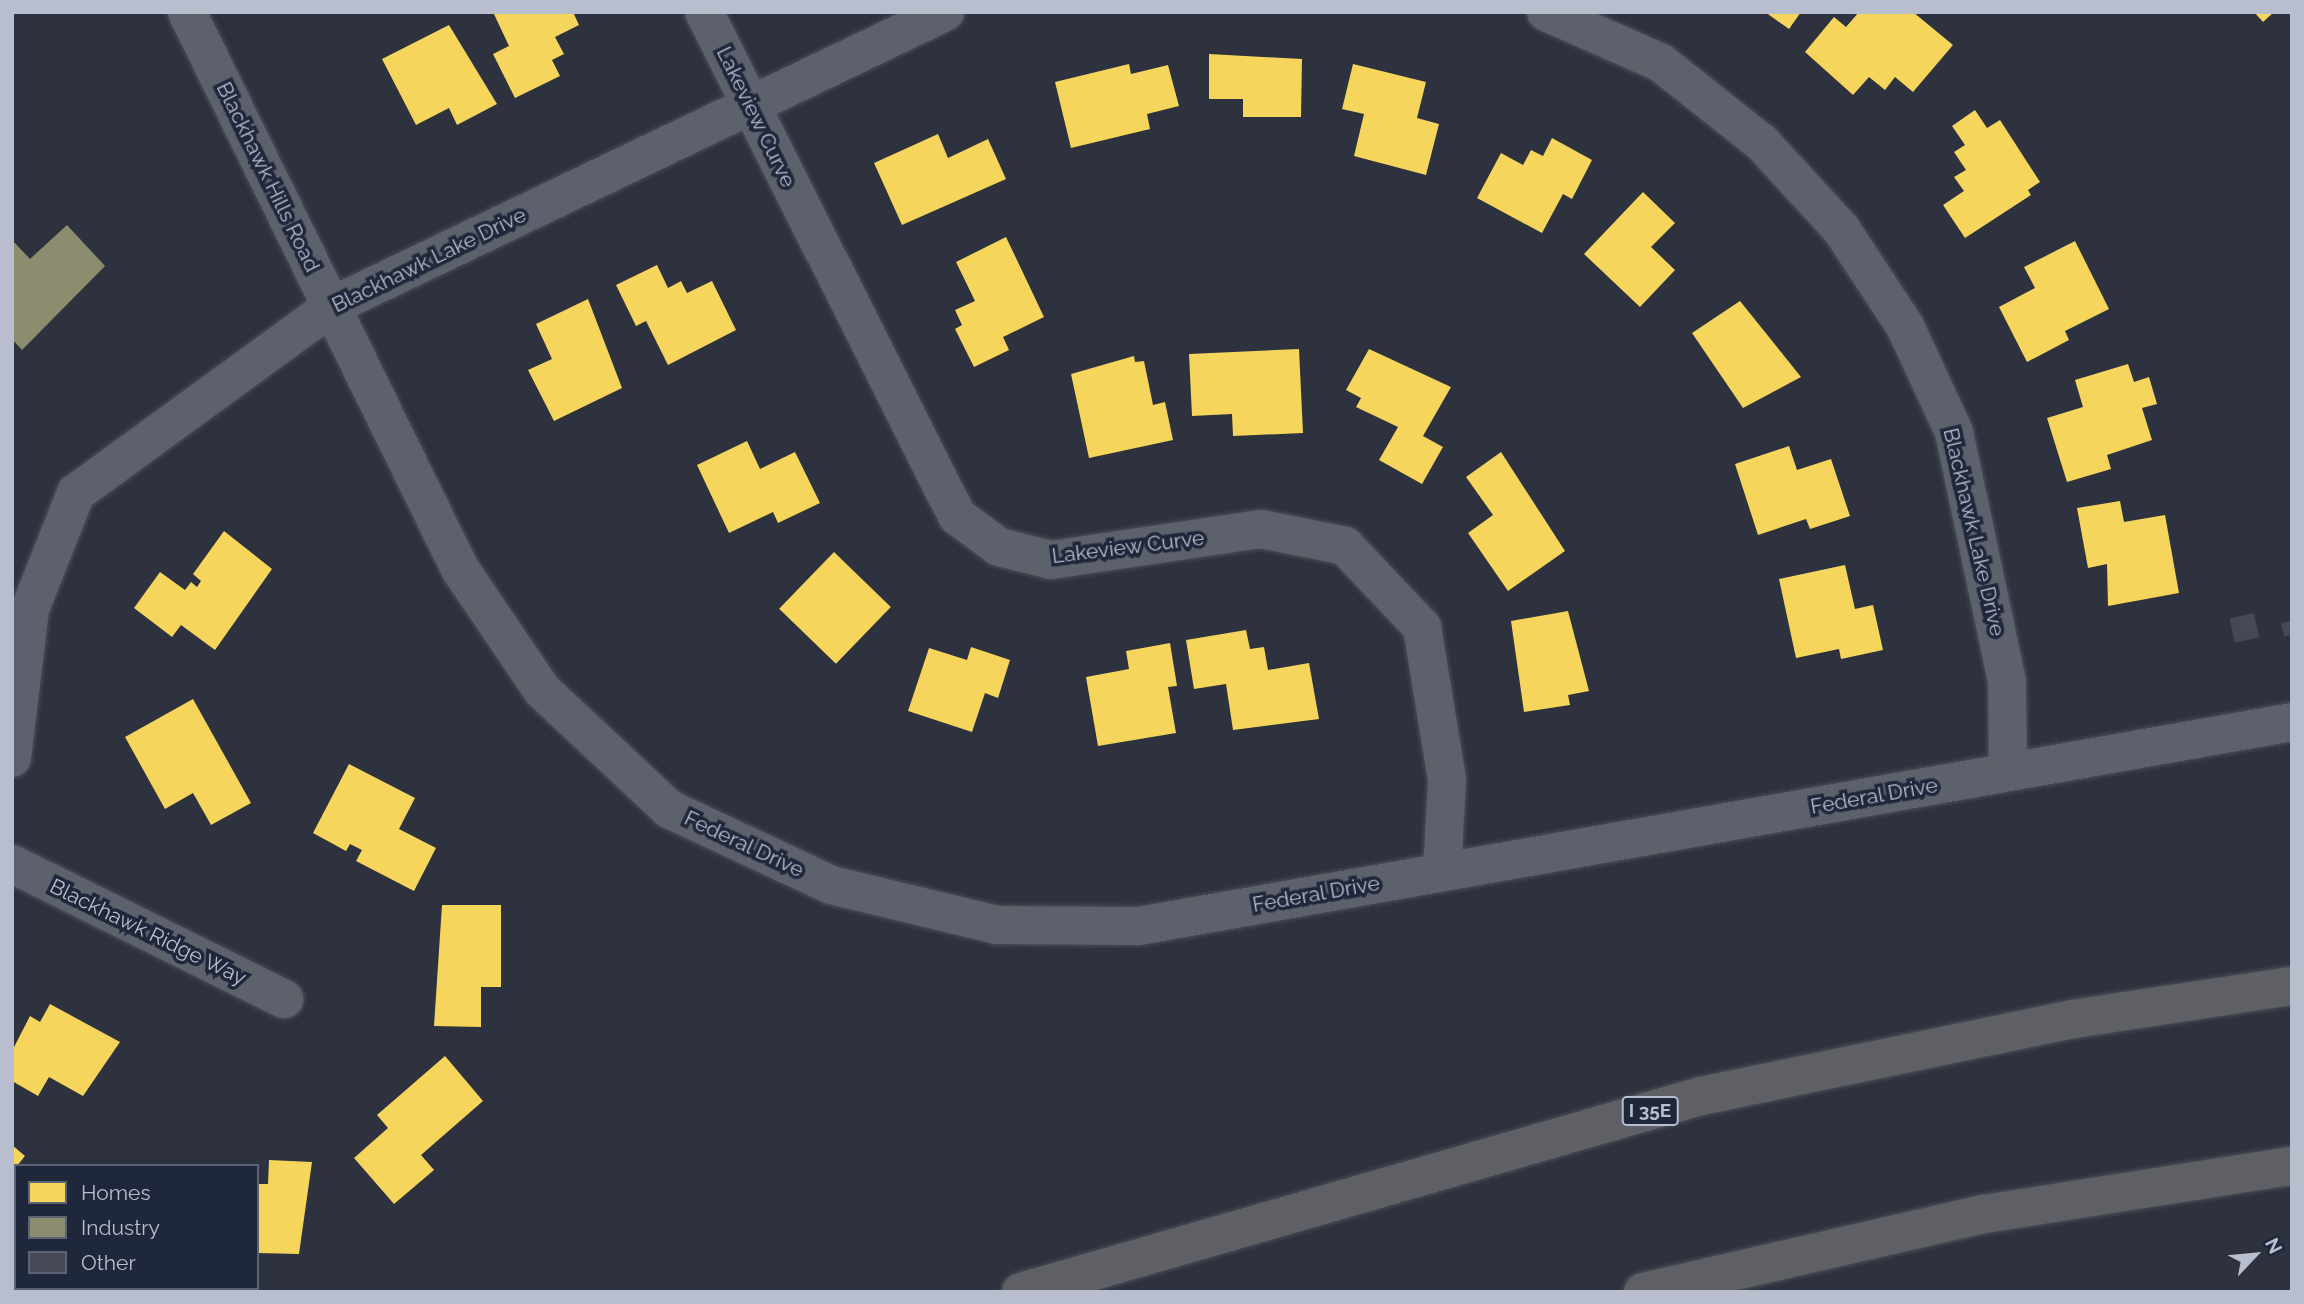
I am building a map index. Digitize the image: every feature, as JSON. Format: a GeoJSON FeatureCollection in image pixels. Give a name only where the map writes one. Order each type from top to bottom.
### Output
{"type":"FeatureCollection","features":[{"type":"Feature","properties":{"kind":"highway","name":"I 35E"},"geometry":{"type":"LineString","coordinates":[[1021,1292],[1701,1096],[2073,1019],[2292,986]]}},
{"type":"Feature","properties":{"kind":"highway"},"geometry":{"type":"LineString","coordinates":[[1643,1292],[1984,1214],[2292,1166]]}},
{"type":"Feature","properties":{"kind":"street","name":"Blackhawk Hills Road"},"geometry":{"type":"LineString","coordinates":[[187,12],[460,569]]}},
{"type":"Feature","properties":{"kind":"street","name":"Lakeview Curve"},"geometry":{"type":"LineString","coordinates":[[704,12],[957,516],[999,547],[1051,560],[1261,529],[1345,546],[1422,627],[1447,780],[1442,872]]}},
{"type":"Feature","properties":{"kind":"street","name":"Blackhawk Lake Drive"},"geometry":{"type":"LineString","coordinates":[[12,758],[30,609],[76,494],[332,306],[748,104],[945,12]]}},
{"type":"Feature","properties":{"kind":"street","name":"Blackhawk Lake Drive"},"geometry":{"type":"LineString","coordinates":[[1546,12],[1661,63],[1762,143],[1841,229],[1905,326],[1954,432],[2007,682],[2008,772]]}},
{"type":"Feature","properties":{"kind":"street","name":"Federal Drive"},"geometry":{"type":"LineString","coordinates":[[460,569],[542,690],[669,809],[831,885],[997,925],[1139,926],[2292,722]]}},
{"type":"Feature","properties":{"kind":"street","name":"Blackhawk Ridge Way"},"geometry":{"type":"LineString","coordinates":[[12,864],[284,999]]}},
{"type":"Feature","properties":{"kind":"building: Homes"},"geometry":{"type":"Polygon","coordinates":[[[493,12],[573,12],[579,25],[555,37],[564,54],[552,60],[560,76],[515,98],[493,54],[509,46],[493,12]]]}},
{"type":"Feature","properties":{"kind":"building: Homes"},"geometry":{"type":"Polygon","coordinates":[[[1765,12],[1801,12],[1789,29],[1765,12]]]}},
{"type":"Feature","properties":{"kind":"building: Homes"},"geometry":{"type":"Polygon","coordinates":[[[1859,12],[1913,12],[1953,45],[1913,92],[1895,77],[1885,90],[1869,77],[1853,95],[1805,52],[1834,17],[1846,27],[1859,12]]]}},
{"type":"Feature","properties":{"kind":"building: Homes"},"geometry":{"type":"Polygon","coordinates":[[[2254,12],[2274,12],[2263,22],[2254,12]]]}},
{"type":"Feature","properties":{"kind":"building: Homes"},"geometry":{"type":"Polygon","coordinates":[[[449,25],[497,104],[457,125],[449,108],[416,125],[382,59],[449,25]]]}},
{"type":"Feature","properties":{"kind":"building: Homes"},"geometry":{"type":"Polygon","coordinates":[[[1209,54],[1302,59],[1301,117],[1243,117],[1243,99],[1209,99],[1209,54]]]}},
{"type":"Feature","properties":{"kind":"building: Homes"},"geometry":{"type":"Polygon","coordinates":[[[1129,64],[1131,74],[1168,65],[1179,106],[1147,114],[1150,129],[1071,148],[1055,82],[1129,64]]]}},
{"type":"Feature","properties":{"kind":"building: Homes"},"geometry":{"type":"Polygon","coordinates":[[[1353,64],[1426,82],[1417,118],[1439,124],[1426,175],[1354,156],[1364,114],[1342,109],[1353,64]]]}},
{"type":"Feature","properties":{"kind":"building: Homes"},"geometry":{"type":"Polygon","coordinates":[[[1975,110],[1987,128],[2000,120],[2040,182],[2028,190],[2031,195],[1965,238],[1943,205],[1964,191],[1954,177],[1966,170],[1954,152],[1965,145],[1952,126],[1975,110]]]}},
{"type":"Feature","properties":{"kind":"building: Homes"},"geometry":{"type":"Polygon","coordinates":[[[938,134],[948,158],[988,139],[1006,179],[902,225],[874,163],[938,134]]]}},
{"type":"Feature","properties":{"kind":"building: Homes"},"geometry":{"type":"Polygon","coordinates":[[[1552,138],[1592,160],[1572,199],[1563,194],[1542,233],[1477,198],[1501,153],[1523,165],[1531,150],[1543,156],[1552,138]]]}},
{"type":"Feature","properties":{"kind":"building: Homes"},"geometry":{"type":"Polygon","coordinates":[[[1643,192],[1675,223],[1651,247],[1675,270],[1640,307],[1584,254],[1643,192]]]}},
{"type":"Feature","properties":{"kind":"building: Homes"},"geometry":{"type":"Polygon","coordinates":[[[1006,237],[1044,317],[1003,337],[1009,350],[974,367],[955,329],[962,325],[955,310],[975,301],[956,262],[1006,237]]]}},
{"type":"Feature","properties":{"kind":"building: Homes"},"geometry":{"type":"Polygon","coordinates":[[[2075,241],[2109,309],[2065,331],[2069,340],[2027,362],[1999,307],[2035,288],[2024,267],[2075,241]]]}},
{"type":"Feature","properties":{"kind":"building: Homes"},"geometry":{"type":"Polygon","coordinates":[[[657,265],[668,288],[681,281],[687,293],[712,281],[736,330],[668,365],[646,321],[636,326],[616,285],[657,265]]]}},
{"type":"Feature","properties":{"kind":"building: Homes"},"geometry":{"type":"Polygon","coordinates":[[[588,299],[622,388],[554,421],[528,370],[552,359],[536,324],[588,299]]]}},
{"type":"Feature","properties":{"kind":"building: Homes"},"geometry":{"type":"Polygon","coordinates":[[[1740,301],[1801,377],[1743,408],[1692,333],[1740,301]]]}},
{"type":"Feature","properties":{"kind":"building: Homes"},"geometry":{"type":"Polygon","coordinates":[[[1299,349],[1303,433],[1233,436],[1232,414],[1192,416],[1189,354],[1299,349]]]}},
{"type":"Feature","properties":{"kind":"building: Homes"},"geometry":{"type":"Polygon","coordinates":[[[1369,349],[1451,387],[1423,436],[1443,447],[1422,484],[1379,460],[1398,427],[1356,407],[1361,398],[1346,390],[1369,349]]]}},
{"type":"Feature","properties":{"kind":"building: Homes"},"geometry":{"type":"Polygon","coordinates":[[[1134,356],[1135,362],[1144,361],[1153,405],[1165,402],[1173,440],[1089,458],[1071,374],[1134,356]]]}},
{"type":"Feature","properties":{"kind":"building: Homes"},"geometry":{"type":"Polygon","coordinates":[[[2128,364],[2134,382],[2149,377],[2157,404],[2142,408],[2152,440],[2107,455],[2111,469],[2067,482],[2047,418],[2083,407],[2075,380],[2128,364]]]}},
{"type":"Feature","properties":{"kind":"building: Homes"},"geometry":{"type":"Polygon","coordinates":[[[747,441],[760,469],[795,452],[820,503],[778,523],[773,512],[729,533],[697,465],[747,441]]]}},
{"type":"Feature","properties":{"kind":"building: Homes"},"geometry":{"type":"Polygon","coordinates":[[[1789,446],[1797,470],[1831,459],[1850,516],[1810,529],[1806,519],[1758,535],[1735,464],[1789,446]]]}},
{"type":"Feature","properties":{"kind":"building: Homes"},"geometry":{"type":"Polygon","coordinates":[[[1501,452],[1565,551],[1508,591],[1468,533],[1493,515],[1466,477],[1501,452]]]}},
{"type":"Feature","properties":{"kind":"building: Homes"},"geometry":{"type":"Polygon","coordinates":[[[2120,501],[2124,522],[2165,515],[2179,593],[2108,606],[2107,564],[2088,568],[2077,508],[2120,501]]]}},
{"type":"Feature","properties":{"kind":"building: Homes"},"geometry":{"type":"Polygon","coordinates":[[[224,531],[272,569],[215,650],[181,625],[172,637],[134,608],[160,572],[185,590],[191,582],[197,587],[201,581],[193,574],[224,531]]]}},
{"type":"Feature","properties":{"kind":"building: Homes"},"geometry":{"type":"Polygon","coordinates":[[[834,552],[891,607],[836,664],[779,609],[834,552]]]}},
{"type":"Feature","properties":{"kind":"building: Homes"},"geometry":{"type":"Polygon","coordinates":[[[1845,565],[1855,609],[1873,605],[1883,650],[1841,659],[1839,649],[1796,658],[1779,579],[1845,565]]]}},
{"type":"Feature","properties":{"kind":"building: Homes"},"geometry":{"type":"Polygon","coordinates":[[[1568,611],[1589,691],[1568,695],[1570,705],[1524,712],[1511,621],[1568,611]]]}},
{"type":"Feature","properties":{"kind":"building: Homes"},"geometry":{"type":"Polygon","coordinates":[[[1246,630],[1250,649],[1264,647],[1268,670],[1309,663],[1319,719],[1233,730],[1226,684],[1194,689],[1186,640],[1246,630]]]}},
{"type":"Feature","properties":{"kind":"building: Homes"},"geometry":{"type":"Polygon","coordinates":[[[1170,643],[1177,686],[1168,687],[1176,733],[1098,746],[1086,677],[1129,669],[1126,651],[1170,643]]]}},
{"type":"Feature","properties":{"kind":"building: Homes"},"geometry":{"type":"Polygon","coordinates":[[[971,647],[1010,660],[998,698],[985,693],[972,732],[908,711],[929,648],[967,660],[971,647]]]}},
{"type":"Feature","properties":{"kind":"building: Homes"},"geometry":{"type":"Polygon","coordinates":[[[193,699],[251,803],[211,825],[193,793],[165,809],[125,737],[193,699]]]}},
{"type":"Feature","properties":{"kind":"building: Homes"},"geometry":{"type":"Polygon","coordinates":[[[349,764],[415,798],[399,829],[436,848],[414,891],[356,861],[362,850],[350,844],[346,851],[313,833],[349,764]]]}},
{"type":"Feature","properties":{"kind":"building: Homes"},"geometry":{"type":"Polygon","coordinates":[[[442,905],[501,905],[501,987],[481,987],[481,1027],[434,1026],[442,905]]]}},
{"type":"Feature","properties":{"kind":"building: Homes"},"geometry":{"type":"Polygon","coordinates":[[[50,1004],[120,1042],[83,1096],[49,1077],[38,1096],[12,1081],[12,1051],[30,1016],[40,1022],[50,1004]]]}},
{"type":"Feature","properties":{"kind":"building: Homes"},"geometry":{"type":"Polygon","coordinates":[[[445,1056],[483,1101],[421,1155],[434,1170],[394,1204],[354,1158],[388,1128],[377,1115],[445,1056]]]}},
{"type":"Feature","properties":{"kind":"building: Homes"},"geometry":{"type":"Polygon","coordinates":[[[12,1145],[25,1156],[18,1164],[14,1164],[12,1172],[12,1145]]]}},
{"type":"Feature","properties":{"kind":"building: Homes"},"geometry":{"type":"Polygon","coordinates":[[[269,1160],[312,1162],[299,1254],[259,1253],[259,1184],[268,1184],[269,1160]]]}},
{"type":"Feature","properties":{"kind":"building: Industry"},"geometry":{"type":"Polygon","coordinates":[[[67,225],[105,266],[22,350],[12,339],[12,240],[30,259],[67,225]]]}},
{"type":"Feature","properties":{"kind":"building: Other"},"geometry":{"type":"Polygon","coordinates":[[[2254,613],[2259,637],[2235,643],[2230,618],[2254,613]]]}},
{"type":"Feature","properties":{"kind":"building: Other"},"geometry":{"type":"Polygon","coordinates":[[[2292,621],[2292,635],[2284,636],[2281,623],[2292,621]]]}}]}
